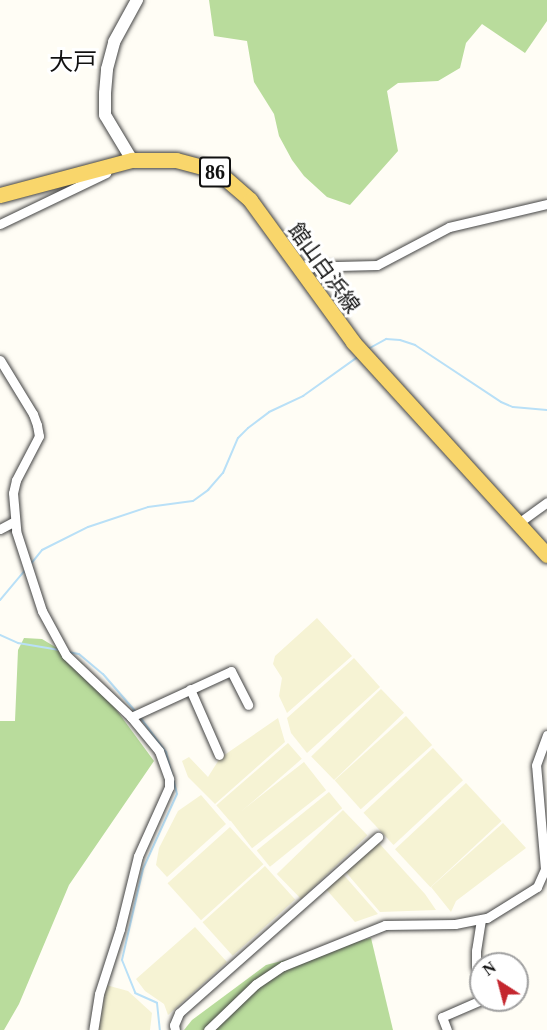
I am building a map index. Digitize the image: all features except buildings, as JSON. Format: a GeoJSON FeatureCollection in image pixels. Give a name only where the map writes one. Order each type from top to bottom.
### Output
{"type":"FeatureCollection","features":[{"type":"Feature","properties":{"kind":"main road","name":"館山白浜線"},"geometry":{"type":"LineString","coordinates":[[0,195],[132,160],[176,160],[210,169],[225,178],[250,200],[353,342],[547,555]]}},
{"type":"Feature","properties":{"kind":"street"},"geometry":{"type":"LineString","coordinates":[[0,224],[132,160],[105,115],[105,93],[107,69],[114,42],[137,0]]}},
{"type":"Feature","properties":{"kind":"street"},"geometry":{"type":"LineString","coordinates":[[298,267],[377,265],[449,227],[547,204]]}},
{"type":"Feature","properties":{"kind":"street"},"geometry":{"type":"LineString","coordinates":[[0,360],[33,414],[39,436],[16,480],[13,493],[15,521],[23,558],[42,611],[66,656],[137,714],[159,751],[169,779],[169,787],[138,856],[120,929],[99,994],[93,1030]]}},
{"type":"Feature","properties":{"kind":"street"},"geometry":{"type":"LineString","coordinates":[[517,524],[547,502]]}},
{"type":"Feature","properties":{"kind":"street"},"geometry":{"type":"LineString","coordinates":[[0,529],[15,521]]}},
{"type":"Feature","properties":{"kind":"street"},"geometry":{"type":"LineString","coordinates":[[137,714],[231,671],[248,705]]}},
{"type":"Feature","properties":{"kind":"street"},"geometry":{"type":"LineString","coordinates":[[190,689],[219,755]]}},
{"type":"Feature","properties":{"kind":"street"},"geometry":{"type":"LineString","coordinates":[[207,1030],[256,984],[283,966],[367,930],[385,925],[455,924],[481,920],[500,912],[537,887],[543,879],[544,844],[536,765],[547,735]]}},
{"type":"Feature","properties":{"kind":"street"},"geometry":{"type":"LineString","coordinates":[[175,1030],[174,1025],[179,1013],[378,837]]}},
{"type":"Feature","properties":{"kind":"street"},"geometry":{"type":"LineString","coordinates":[[476,952],[481,920]]}},
{"type":"Feature","properties":{"kind":"street"},"geometry":{"type":"LineString","coordinates":[[447,1030],[442,1017],[469,1005]]}},
{"type":"Feature","properties":{"kind":"shaded area"},"geometry":{"type":"Polygon","coordinates":[[[317,618],[352,656],[287,713],[279,696],[282,678],[273,664],[275,656],[317,618]]]}},
{"type":"Feature","properties":{"kind":"shaded area"},"geometry":{"type":"Polygon","coordinates":[[[354,658],[380,687],[307,753],[291,733],[287,718],[354,658]]]}},
{"type":"Feature","properties":{"kind":"shaded area"},"geometry":{"type":"Polygon","coordinates":[[[381,689],[404,713],[334,780],[311,756],[381,689]]]}},
{"type":"Feature","properties":{"kind":"shaded area"},"geometry":{"type":"Polygon","coordinates":[[[406,716],[432,745],[361,809],[335,780],[406,716]]]}},
{"type":"Feature","properties":{"kind":"shaded area"},"geometry":{"type":"Polygon","coordinates":[[[278,718],[285,742],[215,804],[188,777],[182,761],[189,757],[208,777],[220,758],[278,718]]]}},
{"type":"Feature","properties":{"kind":"shaded area"},"geometry":{"type":"Polygon","coordinates":[[[288,743],[302,759],[230,821],[216,805],[288,743]]]}},
{"type":"Feature","properties":{"kind":"shaded area"},"geometry":{"type":"Polygon","coordinates":[[[433,748],[463,780],[394,845],[364,813],[433,748]]]}},
{"type":"Feature","properties":{"kind":"shaded area"},"geometry":{"type":"Polygon","coordinates":[[[304,762],[326,790],[252,848],[230,820],[304,762]]]}},
{"type":"Feature","properties":{"kind":"shaded area"},"geometry":{"type":"Polygon","coordinates":[[[466,783],[501,821],[431,887],[395,849],[466,783]]]}},
{"type":"Feature","properties":{"kind":"shaded area"},"geometry":{"type":"Polygon","coordinates":[[[329,792],[342,808],[270,867],[257,851],[329,792]]]}},
{"type":"Feature","properties":{"kind":"shaded area"},"geometry":{"type":"Polygon","coordinates":[[[201,795],[226,824],[167,877],[156,865],[159,848],[178,811],[201,795]]]}},
{"type":"Feature","properties":{"kind":"shaded area"},"geometry":{"type":"Polygon","coordinates":[[[343,810],[367,835],[301,899],[277,874],[343,810]]]}},
{"type":"Feature","properties":{"kind":"shaded area"},"geometry":{"type":"Polygon","coordinates":[[[503,823],[526,848],[456,901],[451,912],[431,887],[503,823]]]}},
{"type":"Feature","properties":{"kind":"shaded area"},"geometry":{"type":"Polygon","coordinates":[[[230,827],[263,864],[201,920],[168,883],[230,827]]]}},
{"type":"Feature","properties":{"kind":"shaded area"},"geometry":{"type":"Polygon","coordinates":[[[378,842],[425,894],[436,910],[380,912],[344,870],[378,842]]]}},
{"type":"Feature","properties":{"kind":"shaded area"},"geometry":{"type":"Polygon","coordinates":[[[265,866],[295,899],[233,956],[203,922],[265,866]]]}},
{"type":"Feature","properties":{"kind":"shaded area"},"geometry":{"type":"Polygon","coordinates":[[[342,873],[378,914],[355,922],[325,888],[342,873]]]}},
{"type":"Feature","properties":{"kind":"shaded area"},"geometry":{"type":"Polygon","coordinates":[[[195,927],[227,962],[168,1015],[164,1004],[145,991],[136,979],[195,927]]]}},
{"type":"Feature","properties":{"kind":"shaded area"},"geometry":{"type":"Polygon","coordinates":[[[106,985],[128,991],[152,1013],[150,1030],[99,1030],[106,985]]]}},
{"type":"Feature","properties":{"kind":"green space"},"geometry":{"type":"Polygon","coordinates":[[[209,0],[547,0],[547,21],[525,53],[482,24],[466,43],[460,68],[438,81],[398,83],[387,91],[398,151],[350,205],[327,197],[304,176],[292,160],[279,136],[274,114],[254,82],[247,41],[214,36],[209,0]]]}},
{"type":"Feature","properties":{"kind":"green space"},"geometry":{"type":"Polygon","coordinates":[[[24,638],[42,639],[82,663],[154,761],[69,885],[19,1004],[4,1030],[0,1030],[0,721],[15,721],[18,650],[24,638]]]}},
{"type":"Feature","properties":{"kind":"green space"},"geometry":{"type":"Polygon","coordinates":[[[371,938],[393,1030],[184,1030],[192,1020],[266,965],[371,938]]]}},
{"type":"Feature","properties":{"kind":"waterway"},"geometry":{"type":"LineString","coordinates":[[368,349],[386,339],[400,340],[415,345],[501,402],[513,407],[547,410]]}},
{"type":"Feature","properties":{"kind":"waterway"},"geometry":{"type":"LineString","coordinates":[[30,565],[42,550],[88,527],[148,507],[193,501],[208,490],[223,473],[238,438],[248,428],[269,412],[303,396],[359,356]]}},
{"type":"Feature","properties":{"kind":"waterway"},"geometry":{"type":"LineString","coordinates":[[0,600],[26,569]]}},
{"type":"Feature","properties":{"kind":"waterway"},"geometry":{"type":"LineString","coordinates":[[0,635],[18,643],[59,650]]}},
{"type":"Feature","properties":{"kind":"waterway"},"geometry":{"type":"LineString","coordinates":[[68,652],[79,654],[103,674],[136,712]]}},
{"type":"Feature","properties":{"kind":"waterway"},"geometry":{"type":"LineString","coordinates":[[140,717],[166,752],[177,794],[143,869],[122,960],[135,993],[157,1003],[160,1030]]}},
{"type":"Feature","properties":{"kind":"district","name":"大戸"},"geometry":{"type":"Point","coordinates":[73,63]}}]}
